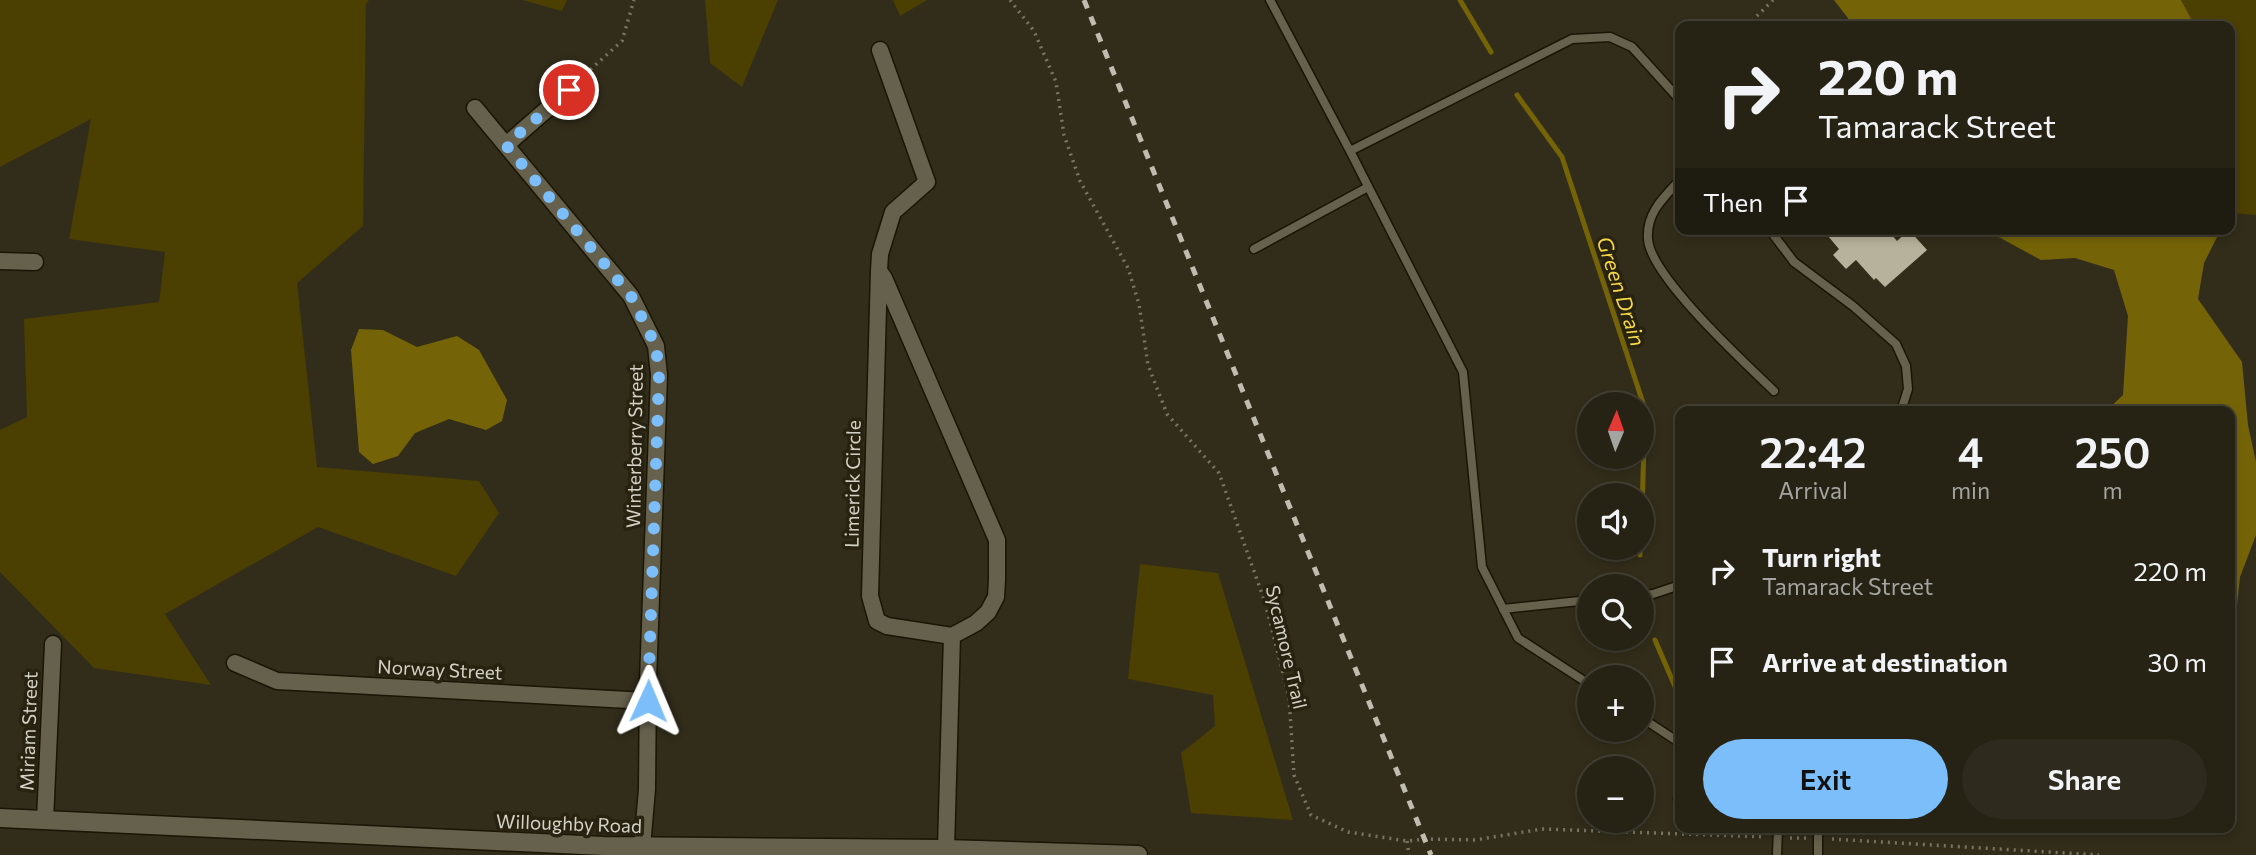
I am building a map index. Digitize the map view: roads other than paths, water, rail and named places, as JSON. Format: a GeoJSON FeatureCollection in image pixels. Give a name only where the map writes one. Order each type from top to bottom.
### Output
{"type":"FeatureCollection","features":[{"type":"Feature","properties":{"kind":"street","name":"Limerick Circle"},"geometry":{"type":"LineString","coordinates":[[880,50],[927,182],[893,212],[880,254],[872,609],[877,621],[887,626],[951,636]]}},
{"type":"Feature","properties":{"kind":"street"},"geometry":{"type":"LineString","coordinates":[[506,145],[569,90]]}},
{"type":"Feature","properties":{"kind":"street","name":"Winterberry Street"},"geometry":{"type":"LineString","coordinates":[[475,108],[631,296],[656,346],[659,375],[647,789],[642,847]]}},
{"type":"Feature","properties":{"kind":"street"},"geometry":{"type":"LineString","coordinates":[[0,261],[35,262]]}},
{"type":"Feature","properties":{"kind":"street"},"geometry":{"type":"LineString","coordinates":[[879,271],[998,540],[996,597],[984,617],[951,636],[946,849]]}},
{"type":"Feature","properties":{"kind":"street","name":"Miriam Street"},"geometry":{"type":"LineString","coordinates":[[45,820],[53,644]]}},
{"type":"Feature","properties":{"kind":"street","name":"Norway Street"},"geometry":{"type":"LineString","coordinates":[[235,663],[277,681],[648,701]]}},
{"type":"Feature","properties":{"kind":"street","name":"Willoughby Road"},"geometry":{"type":"LineString","coordinates":[[0,818],[642,847],[946,849],[1138,855]]}},
{"type":"Feature","properties":{"kind":"lane"},"geometry":{"type":"LineString","coordinates":[[1270,0],[1463,372],[1482,567],[1518,638],[1577,676]]}},
{"type":"Feature","properties":{"kind":"lane"},"geometry":{"type":"LineString","coordinates":[[1350,151],[1572,39],[1610,37],[1632,47],[1675,94]]}},
{"type":"Feature","properties":{"kind":"lane"},"geometry":{"type":"LineString","coordinates":[[1675,186],[1654,209],[1648,237],[1650,249],[1670,282],[1705,322],[1774,391]]}},
{"type":"Feature","properties":{"kind":"lane"},"geometry":{"type":"LineString","coordinates":[[1254,249],[1368,187]]}},
{"type":"Feature","properties":{"kind":"lane"},"geometry":{"type":"LineString","coordinates":[[1774,235],[1794,262],[1853,306],[1896,344],[1906,366],[1908,389],[1903,406]]}},
{"type":"Feature","properties":{"kind":"lane"},"geometry":{"type":"LineString","coordinates":[[1654,594],[1675,587]]}},
{"type":"Feature","properties":{"kind":"lane"},"geometry":{"type":"LineString","coordinates":[[1503,609],[1577,601]]}},
{"type":"Feature","properties":{"kind":"lane"},"geometry":{"type":"LineString","coordinates":[[1654,726],[1675,740]]}},
{"type":"Feature","properties":{"kind":"lane"},"geometry":{"type":"LineString","coordinates":[[1777,855],[1778,833]]}},
{"type":"Feature","properties":{"kind":"lane"},"geometry":{"type":"LineString","coordinates":[[1818,833],[1818,855]]}},
{"type":"Feature","properties":{"kind":"waterway","name":"Green Drain"},"geometry":{"type":"LineString","coordinates":[[1460,0],[1491,52]]}},
{"type":"Feature","properties":{"kind":"waterway","name":"Green Drain"},"geometry":{"type":"LineString","coordinates":[[1517,95],[1562,157],[1645,409],[1643,483]]}},
{"type":"Feature","properties":{"kind":"waterway","name":"Green Drain"},"geometry":{"type":"LineString","coordinates":[[1655,640],[1675,686]]}},
{"type":"Feature","properties":{"kind":"railway"},"geometry":{"type":"LineString","coordinates":[[1084,0],[1431,855]]}}]}
